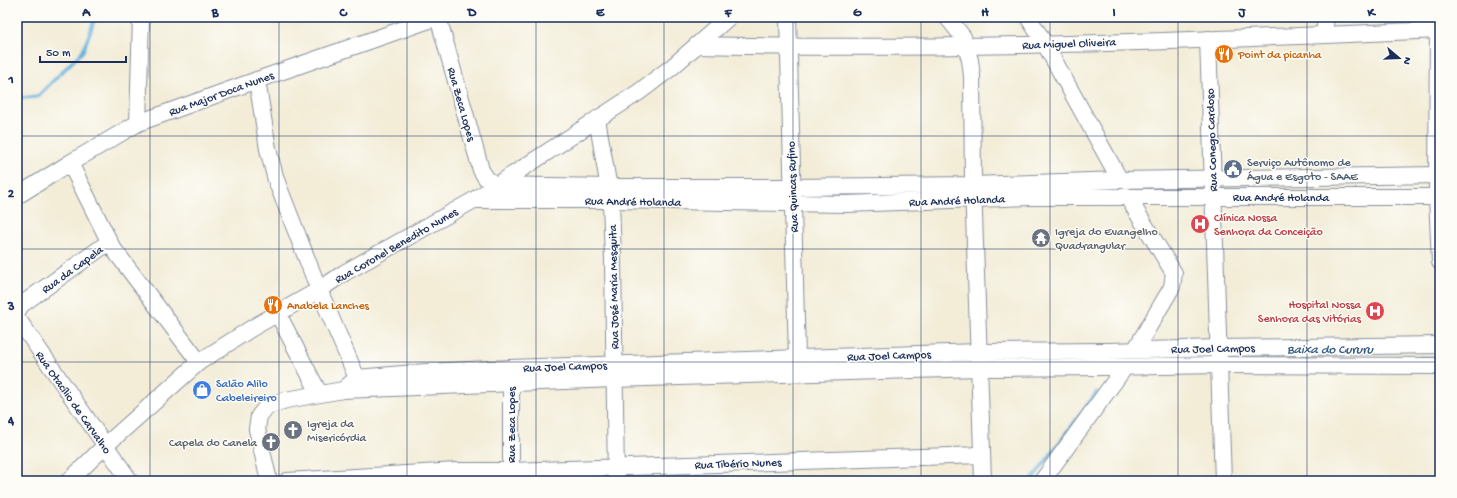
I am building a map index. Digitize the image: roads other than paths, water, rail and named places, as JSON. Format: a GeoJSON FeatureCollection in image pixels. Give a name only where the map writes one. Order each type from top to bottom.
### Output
{"type":"FeatureCollection","features":[{"type":"Feature","properties":{"kind":"street"},"geometry":{"type":"LineString","coordinates":[[138,123],[141,17]]}},
{"type":"Feature","properties":{"kind":"street","name":"Rua Major Doca Nunes"},"geometry":{"type":"LineString","coordinates":[[17,196],[138,123],[256,80],[438,17]]}},
{"type":"Feature","properties":{"kind":"street","name":"Rua Zeca Lopes"},"geometry":{"type":"LineString","coordinates":[[438,17],[481,170],[486,178],[495,185]]}},
{"type":"Feature","properties":{"kind":"street","name":"Rua Coronel Benedito Nunes"},"geometry":{"type":"LineString","coordinates":[[69,481],[106,445],[199,362],[252,328],[319,290],[344,273],[474,200],[639,92],[729,17]]}},
{"type":"Feature","properties":{"kind":"street","name":"Rua Quincas Rufino"},"geometry":{"type":"LineString","coordinates":[[788,17],[797,358]]}},
{"type":"Feature","properties":{"kind":"street"},"geometry":{"type":"LineString","coordinates":[[947,17],[963,37],[970,60],[972,76],[973,192],[983,481]]}},
{"type":"Feature","properties":{"kind":"street"},"geometry":{"type":"LineString","coordinates":[[1028,17],[1045,44],[1120,180]]}},
{"type":"Feature","properties":{"kind":"street"},"geometry":{"type":"LineString","coordinates":[[1324,35],[1326,17]]}},
{"type":"Feature","properties":{"kind":"street"},"geometry":{"type":"LineString","coordinates":[[1439,26],[1438,197],[1440,262]]}},
{"type":"Feature","properties":{"kind":"street","name":"Rua Miguel Oliveira"},"geometry":{"type":"LineString","coordinates":[[697,45],[788,47],[1045,44],[1324,35],[1439,26]]}},
{"type":"Feature","properties":{"kind":"street","name":"Rua Conego Cardoso"},"geometry":{"type":"LineString","coordinates":[[1208,39],[1211,179],[1220,365],[1223,481]]}},
{"type":"Feature","properties":{"kind":"street"},"geometry":{"type":"LineString","coordinates":[[256,80],[268,149],[276,180],[358,384],[343,390],[319,393],[286,400],[267,406],[259,416],[257,429],[269,481]]}},
{"type":"Feature","properties":{"kind":"street","name":"Rua José Maria Mesquita"},"geometry":{"type":"LineString","coordinates":[[597,119],[610,194],[613,260],[615,474]]}},
{"type":"Feature","properties":{"kind":"street"},"geometry":{"type":"LineString","coordinates":[[70,163],[109,242],[199,362]]}},
{"type":"Feature","properties":{"kind":"street","name":"Rua André Holanda"},"geometry":{"type":"LineString","coordinates":[[495,185],[610,194],[793,204],[846,204],[1120,180],[1438,176]]}},
{"type":"Feature","properties":{"kind":"street","name":"Rua André Holanda"},"geometry":{"type":"LineString","coordinates":[[474,200],[792,187],[1127,196],[1438,197]]}},
{"type":"Feature","properties":{"kind":"street"},"geometry":{"type":"LineString","coordinates":[[1127,196],[1174,273],[1172,287],[1135,350]]}},
{"type":"Feature","properties":{"kind":"street","name":"Rua da Capela"},"geometry":{"type":"LineString","coordinates":[[18,319],[21,305],[109,242]]}},
{"type":"Feature","properties":{"kind":"street"},"geometry":{"type":"LineString","coordinates":[[278,314],[319,393]]}},
{"type":"Feature","properties":{"kind":"street","name":"Rua Otacílio de Carvalho"},"geometry":{"type":"LineString","coordinates":[[18,319],[25,332],[130,481]]}},
{"type":"Feature","properties":{"kind":"street","name":"Rua Joel Campos"},"geometry":{"type":"LineString","coordinates":[[614,372],[797,358],[978,352],[1108,351],[1440,344]]}},
{"type":"Feature","properties":{"kind":"street"},"geometry":{"type":"LineString","coordinates":[[1104,367],[1108,351]]}},
{"type":"Feature","properties":{"kind":"street","name":"Rua Joel Campos"},"geometry":{"type":"LineString","coordinates":[[358,384],[420,373],[511,376],[614,372],[1220,365],[1440,366]]}},
{"type":"Feature","properties":{"kind":"street"},"geometry":{"type":"LineString","coordinates":[[1042,481],[1125,367]]}},
{"type":"Feature","properties":{"kind":"street","name":"Rua Zeca Lopes"},"geometry":{"type":"LineString","coordinates":[[510,476],[511,376]]}},
{"type":"Feature","properties":{"kind":"street","name":"Rua Tibério Nunes"},"geometry":{"type":"LineString","coordinates":[[287,481],[457,471],[510,476],[615,474],[981,455]]}},
{"type":"Feature","properties":{"kind":"waterway"},"geometry":{"type":"LineString","coordinates":[[17,98],[37,97],[83,51],[94,21],[92,17]]}},
{"type":"Feature","properties":{"kind":"waterway","name":"Baixa do Cururu"},"geometry":{"type":"LineString","coordinates":[[1397,358],[1434,358]]}},
{"type":"Feature","properties":{"kind":"waterway","name":"Baixa do Cururu"},"geometry":{"type":"LineString","coordinates":[[1031,481],[1097,392]]}},
{"type":"Feature","properties":{"kind":"place","name":"Point da picanha"},"geometry":{"type":"Point","coordinates":[1224,54]}},
{"type":"Feature","properties":{"kind":"place","name":"Serviço Autônomo de Água e Esgoto - SAAE"},"geometry":{"type":"Point","coordinates":[1233,169]}},
{"type":"Feature","properties":{"kind":"place","name":"Clínica Nossa Senhora da Conceição"},"geometry":{"type":"Point","coordinates":[1200,224]}},
{"type":"Feature","properties":{"kind":"place","name":"Igreja do Evangelho Quadrangular"},"geometry":{"type":"Point","coordinates":[1041,238]}},
{"type":"Feature","properties":{"kind":"place","name":"Anabela Lanches"},"geometry":{"type":"Point","coordinates":[273,305]}},
{"type":"Feature","properties":{"kind":"place","name":"Hospital Nossa Senhora das Vitórias"},"geometry":{"type":"Point","coordinates":[1375,311]}},
{"type":"Feature","properties":{"kind":"place","name":"Salão Alilo Cabeleireiro"},"geometry":{"type":"Point","coordinates":[202,390]}},
{"type":"Feature","properties":{"kind":"place","name":"Igreja da Misericórdia"},"geometry":{"type":"Point","coordinates":[293,430]}},
{"type":"Feature","properties":{"kind":"place","name":"Capela do Canela"},"geometry":{"type":"Point","coordinates":[271,442]}}]}
